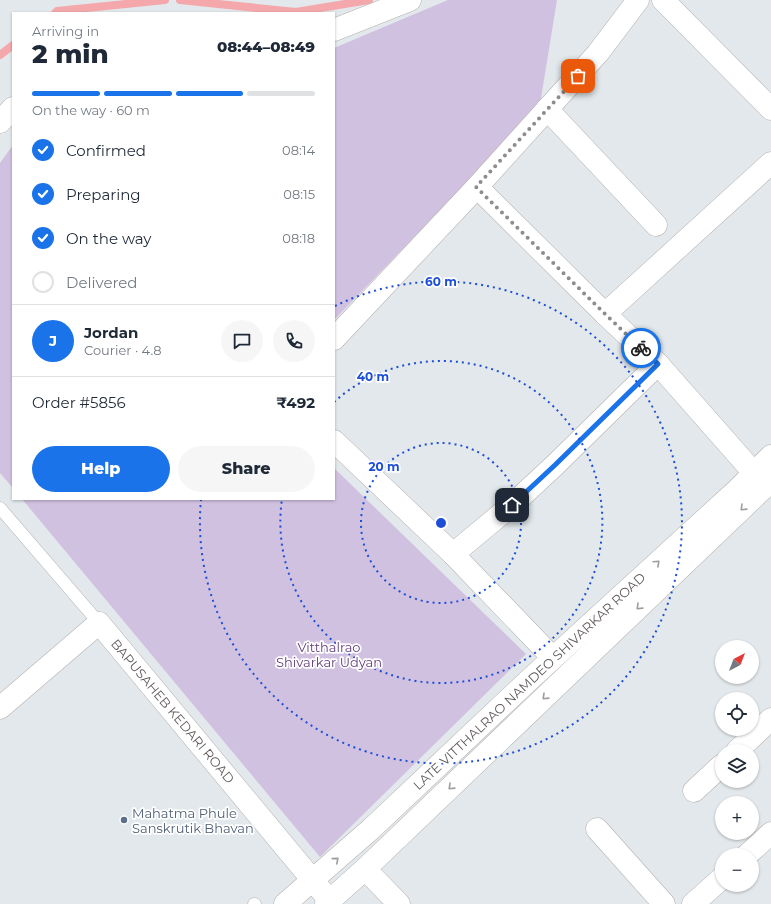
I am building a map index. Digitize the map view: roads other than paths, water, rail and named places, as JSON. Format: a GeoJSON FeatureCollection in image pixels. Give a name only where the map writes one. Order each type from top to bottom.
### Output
{"type":"FeatureCollection","features":[{"type":"Feature","properties":{"kind":"street"},"geometry":{"type":"LineString","coordinates":[[335,30],[410,0]]}},
{"type":"Feature","properties":{"kind":"street"},"geometry":{"type":"LineString","coordinates":[[335,338],[476,187],[598,53],[638,0]]}},
{"type":"Feature","properties":{"kind":"street"},"geometry":{"type":"LineString","coordinates":[[663,0],[771,109]]}},
{"type":"Feature","properties":{"kind":"street"},"geometry":{"type":"LineString","coordinates":[[0,122],[12,109]]}},
{"type":"Feature","properties":{"kind":"street"},"geometry":{"type":"LineString","coordinates":[[547,109],[656,225]]}},
{"type":"Feature","properties":{"kind":"street"},"geometry":{"type":"LineString","coordinates":[[605,314],[771,163]]}},
{"type":"Feature","properties":{"kind":"street"},"geometry":{"type":"LineString","coordinates":[[476,187],[658,364],[762,477]]}},
{"type":"Feature","properties":{"kind":"street"},"geometry":{"type":"LineString","coordinates":[[453,554],[512,505],[539,480],[658,364]]}},
{"type":"Feature","properties":{"kind":"street"},"geometry":{"type":"LineString","coordinates":[[335,442],[453,554],[554,658]]}},
{"type":"Feature","properties":{"kind":"street","name":"LATE VITTHALRAO NAMDEO SHIVARKAR ROAD"},"geometry":{"type":"LineString","coordinates":[[328,902],[365,869],[762,477],[771,456]]}},
{"type":"Feature","properties":{"kind":"street","name":"LATE VITTHALRAO NAMDEO SHIVARKAR ROAD"},"geometry":{"type":"LineString","coordinates":[[285,904],[372,829],[554,658],[737,490],[762,477]]}},
{"type":"Feature","properties":{"kind":"street"},"geometry":{"type":"LineString","coordinates":[[0,708],[99,622]]}},
{"type":"Feature","properties":{"kind":"street","name":"BAPUSAHEB KEDARI ROAD"},"geometry":{"type":"LineString","coordinates":[[99,622],[313,880],[328,902]]}},
{"type":"Feature","properties":{"kind":"street"},"geometry":{"type":"LineString","coordinates":[[744,744],[771,719]]}},
{"type":"Feature","properties":{"kind":"street"},"geometry":{"type":"LineString","coordinates":[[694,791],[715,772]]}},
{"type":"Feature","properties":{"kind":"street"},"geometry":{"type":"LineString","coordinates":[[596,829],[664,904]]}},
{"type":"Feature","properties":{"kind":"street"},"geometry":{"type":"LineString","coordinates":[[755,848],[771,833]]}},
{"type":"Feature","properties":{"kind":"street"},"geometry":{"type":"LineString","coordinates":[[365,869],[399,904]]}},
{"type":"Feature","properties":{"kind":"street"},"geometry":{"type":"LineString","coordinates":[[693,904],[715,884]]}},
{"type":"Feature","properties":{"kind":"lane"},"geometry":{"type":"LineString","coordinates":[[0,508],[99,622]]}},
{"type":"Feature","properties":{"kind":"waterway"},"geometry":{"type":"LineString","coordinates":[[56,12],[165,0]]}},
{"type":"Feature","properties":{"kind":"waterway"},"geometry":{"type":"LineString","coordinates":[[180,0],[296,12],[369,0]]}},
{"type":"Feature","properties":{"kind":"waterway"},"geometry":{"type":"LineString","coordinates":[[0,55],[12,46]]}},
{"type":"Feature","properties":{"kind":"place","name":"Mahatma Phule Sanskrutik Bhavan"},"geometry":{"type":"Point","coordinates":[124,820]}},
{"type":"Feature","properties":{"kind":"park label","name":"Vitthalrao Shivarkar Udyan"},"geometry":{"type":"Point","coordinates":[329,654]}}]}
